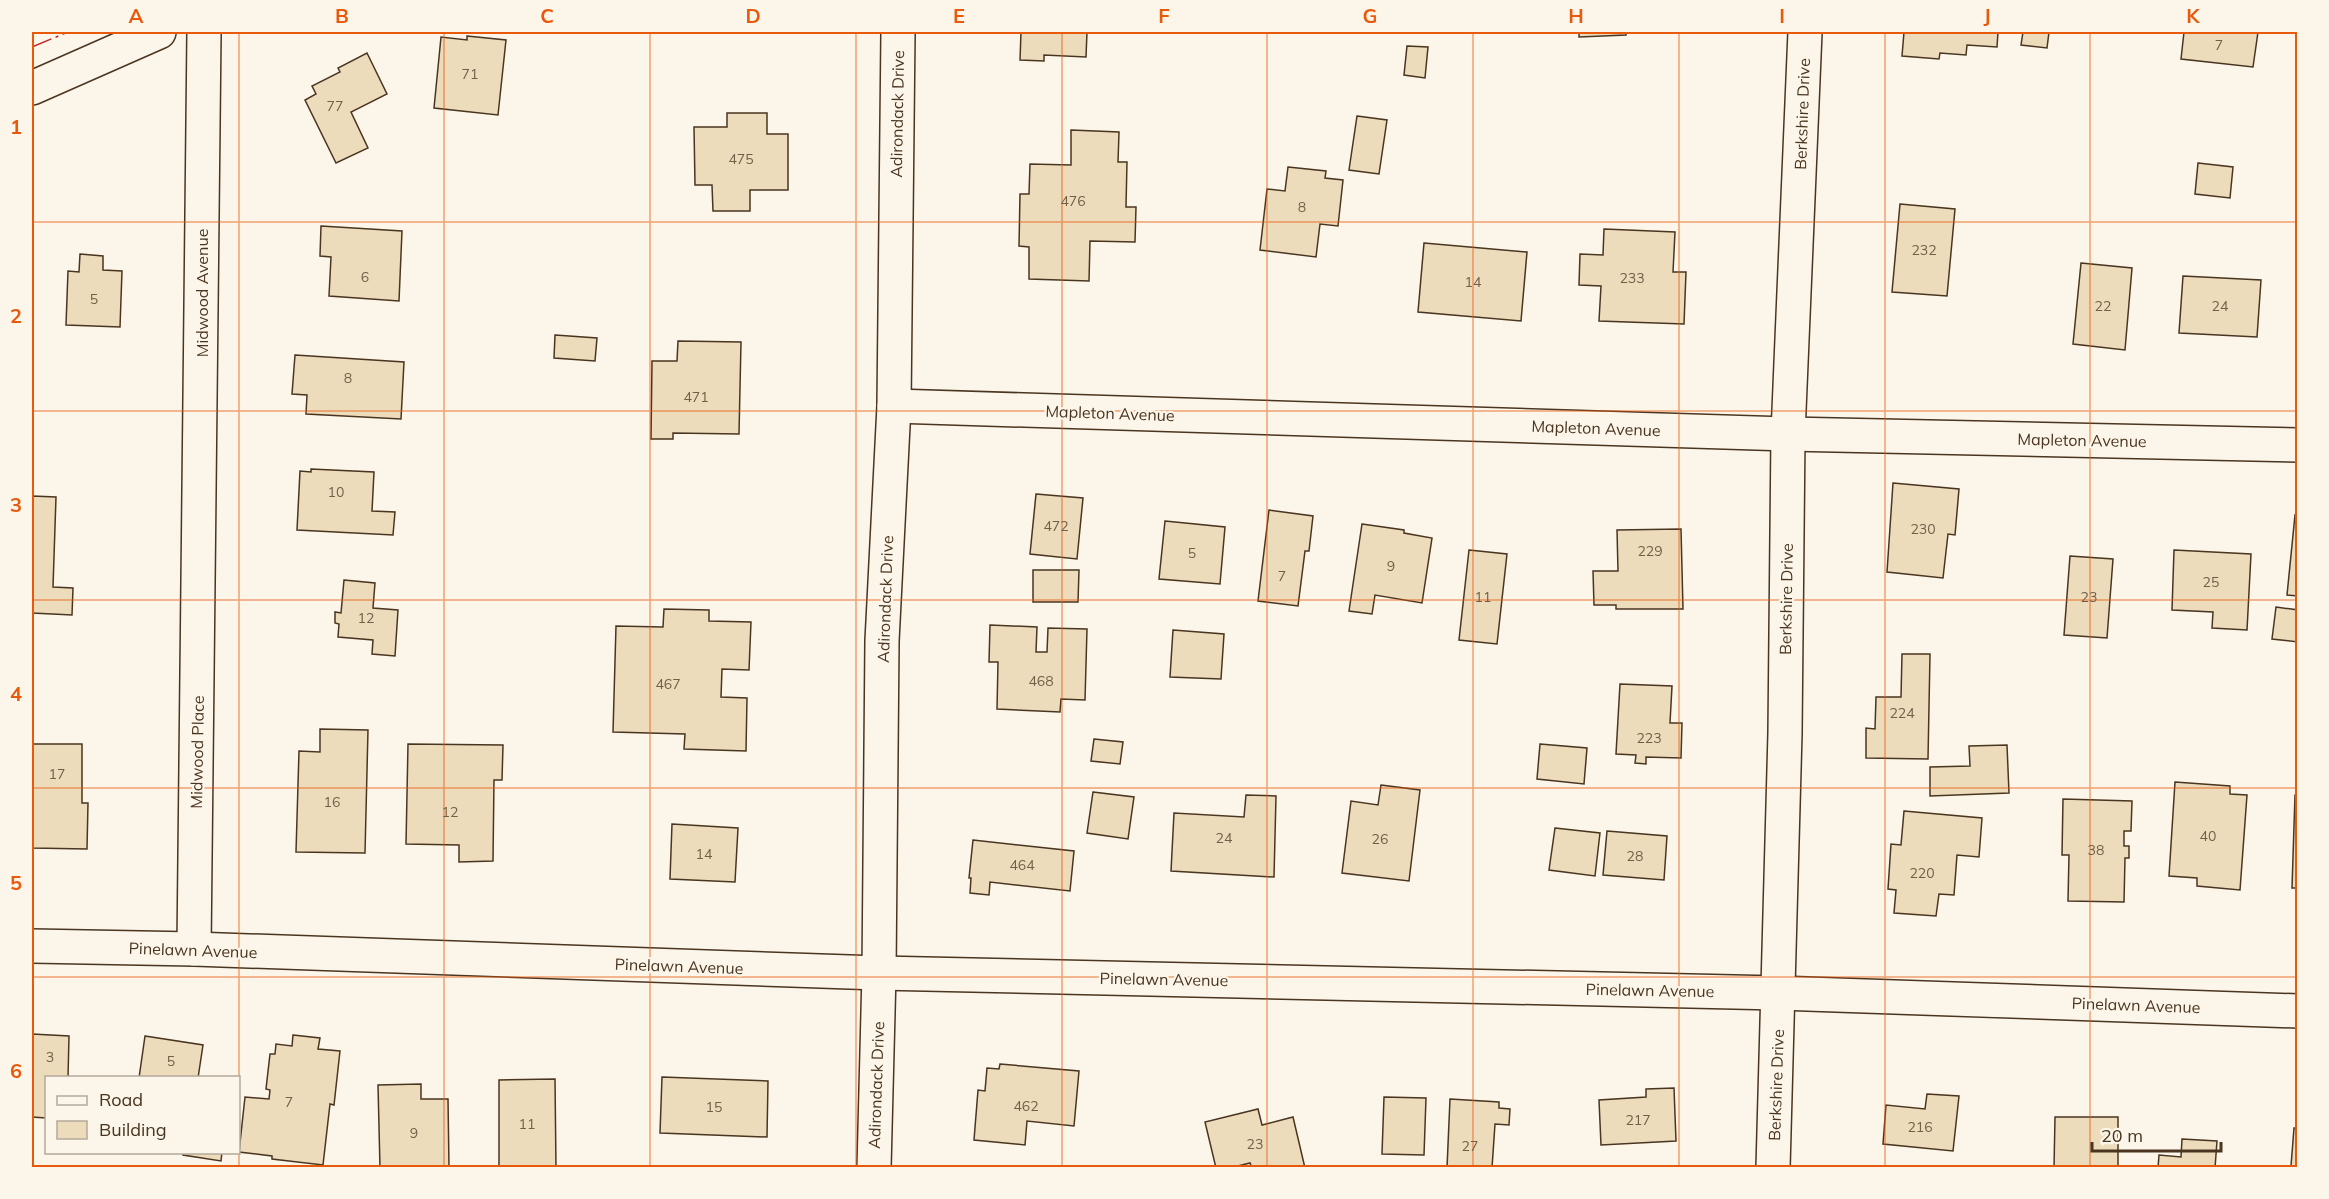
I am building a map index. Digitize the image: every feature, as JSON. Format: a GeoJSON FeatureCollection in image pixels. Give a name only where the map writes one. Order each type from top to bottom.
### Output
{"type":"FeatureCollection","features":[{"type":"Feature","properties":{"kind":"street"},"geometry":{"type":"LineString","coordinates":[[32,87],[159,32]]}},
{"type":"Feature","properties":{"kind":"street","name":"Midwood Avenue"},"geometry":{"type":"LineString","coordinates":[[200,555],[204,32]]}},
{"type":"Feature","properties":{"kind":"street","name":"Adirondack Drive"},"geometry":{"type":"LineString","coordinates":[[874,1167],[879,973],[882,641],[894,406],[898,32]]}},
{"type":"Feature","properties":{"kind":"street","name":"Berkshire Drive"},"geometry":{"type":"LineString","coordinates":[[1773,1167],[1785,733],[1788,434],[1805,32]]}},
{"type":"Feature","properties":{"kind":"street","name":"Mapleton Avenue"},"geometry":{"type":"LineString","coordinates":[[894,406],[1788,434],[2298,445]]}},
{"type":"Feature","properties":{"kind":"street","name":"Midwood Place"},"geometry":{"type":"LineString","coordinates":[[194,949],[200,555]]}},
{"type":"Feature","properties":{"kind":"street","name":"Pinelawn Avenue"},"geometry":{"type":"LineString","coordinates":[[32,946],[194,949],[879,973],[1778,993],[2298,1011]]}},
{"type":"Feature","properties":{"kind":"building"},"geometry":{"type":"Polygon","coordinates":[[[1021,32],[1087,32],[1086,57],[1044,55],[1044,61],[1020,60],[1021,32]]]}},
{"type":"Feature","properties":{"kind":"building"},"geometry":{"type":"Polygon","coordinates":[[[1579,32],[1626,32],[1626,35],[1579,37],[1579,32]]]}},
{"type":"Feature","properties":{"kind":"building"},"geometry":{"type":"Polygon","coordinates":[[[1904,32],[1998,32],[1997,47],[1967,45],[1966,55],[1940,53],[1939,59],[1902,56],[1904,32]]]}},
{"type":"Feature","properties":{"kind":"building"},"geometry":{"type":"Polygon","coordinates":[[[2023,32],[2049,32],[2047,48],[2021,45],[2023,32]]]}},
{"type":"Feature","properties":{"kind":"building"},"geometry":{"type":"Polygon","coordinates":[[[2184,32],[2258,32],[2253,67],[2181,59],[2184,32]]]}},
{"type":"Feature","properties":{"kind":"building"},"geometry":{"type":"Polygon","coordinates":[[[467,36],[506,40],[498,115],[434,108],[441,37],[467,40],[467,36]]]}},
{"type":"Feature","properties":{"kind":"building"},"geometry":{"type":"Polygon","coordinates":[[[1407,46],[1428,47],[1425,78],[1404,75],[1407,46]]]}},
{"type":"Feature","properties":{"kind":"building"},"geometry":{"type":"Polygon","coordinates":[[[367,53],[387,94],[351,112],[368,148],[336,163],[305,100],[316,94],[312,86],[340,72],[338,68],[367,53]]]}},
{"type":"Feature","properties":{"kind":"building"},"geometry":{"type":"Polygon","coordinates":[[[727,113],[767,113],[767,134],[788,134],[788,190],[750,190],[750,211],[713,211],[712,185],[695,185],[694,127],[727,127],[727,113]]]}},
{"type":"Feature","properties":{"kind":"building"},"geometry":{"type":"Polygon","coordinates":[[[1357,116],[1387,120],[1379,174],[1349,170],[1357,116]]]}},
{"type":"Feature","properties":{"kind":"building"},"geometry":{"type":"Polygon","coordinates":[[[1071,130],[1119,132],[1118,162],[1127,162],[1126,207],[1136,207],[1135,242],[1090,241],[1089,281],[1029,279],[1029,247],[1019,246],[1020,194],[1029,194],[1030,164],[1071,165],[1071,130]]]}},
{"type":"Feature","properties":{"kind":"building"},"geometry":{"type":"Polygon","coordinates":[[[2198,163],[2233,167],[2230,198],[2195,194],[2198,163]]]}},
{"type":"Feature","properties":{"kind":"building"},"geometry":{"type":"Polygon","coordinates":[[[1288,167],[1326,171],[1325,178],[1343,180],[1338,226],[1320,224],[1316,257],[1260,250],[1267,189],[1285,191],[1288,167]]]}},
{"type":"Feature","properties":{"kind":"building"},"geometry":{"type":"Polygon","coordinates":[[[1900,204],[1955,209],[1947,296],[1892,292],[1900,204]]]}},
{"type":"Feature","properties":{"kind":"building"},"geometry":{"type":"Polygon","coordinates":[[[321,226],[402,231],[399,301],[329,296],[331,257],[320,256],[321,226]]]}},
{"type":"Feature","properties":{"kind":"building"},"geometry":{"type":"Polygon","coordinates":[[[1604,229],[1675,232],[1673,272],[1686,272],[1684,324],[1599,321],[1601,286],[1579,285],[1580,254],[1603,255],[1604,229]]]}},
{"type":"Feature","properties":{"kind":"building"},"geometry":{"type":"Polygon","coordinates":[[[1424,243],[1527,252],[1521,321],[1418,312],[1424,243]]]}},
{"type":"Feature","properties":{"kind":"building"},"geometry":{"type":"Polygon","coordinates":[[[80,254],[103,256],[103,270],[122,271],[120,327],[66,325],[68,271],[79,272],[80,254]]]}},
{"type":"Feature","properties":{"kind":"building"},"geometry":{"type":"Polygon","coordinates":[[[2081,263],[2132,268],[2125,350],[2073,344],[2081,263]]]}},
{"type":"Feature","properties":{"kind":"building"},"geometry":{"type":"Polygon","coordinates":[[[2183,276],[2261,280],[2257,337],[2179,333],[2183,276]]]}},
{"type":"Feature","properties":{"kind":"building"},"geometry":{"type":"Polygon","coordinates":[[[555,335],[597,338],[595,361],[554,358],[555,335]]]}},
{"type":"Feature","properties":{"kind":"building"},"geometry":{"type":"Polygon","coordinates":[[[678,341],[741,342],[739,434],[673,433],[673,439],[651,439],[652,361],[677,361],[678,341]]]}},
{"type":"Feature","properties":{"kind":"building"},"geometry":{"type":"Polygon","coordinates":[[[295,355],[404,362],[401,419],[306,414],[307,395],[292,394],[295,355]]]}},
{"type":"Feature","properties":{"kind":"building"},"geometry":{"type":"Polygon","coordinates":[[[311,469],[374,472],[372,511],[395,512],[393,535],[297,530],[300,471],[311,472],[311,469]]]}},
{"type":"Feature","properties":{"kind":"building"},"geometry":{"type":"Polygon","coordinates":[[[1893,483],[1959,489],[1955,535],[1948,534],[1943,578],[1887,572],[1893,483]]]}},
{"type":"Feature","properties":{"kind":"building"},"geometry":{"type":"Polygon","coordinates":[[[1036,494],[1083,498],[1077,559],[1030,554],[1036,494]]]}},
{"type":"Feature","properties":{"kind":"building"},"geometry":{"type":"Polygon","coordinates":[[[32,496],[56,497],[53,587],[73,588],[72,615],[32,613],[32,496]]]}},
{"type":"Feature","properties":{"kind":"building"},"geometry":{"type":"Polygon","coordinates":[[[1269,510],[1313,516],[1309,551],[1305,551],[1298,606],[1258,601],[1269,510]]]}},
{"type":"Feature","properties":{"kind":"building"},"geometry":{"type":"Polygon","coordinates":[[[2295,515],[2298,516],[2298,596],[2287,595],[2295,515]]]}},
{"type":"Feature","properties":{"kind":"building"},"geometry":{"type":"Polygon","coordinates":[[[1165,521],[1225,527],[1220,584],[1159,579],[1165,521]]]}},
{"type":"Feature","properties":{"kind":"building"},"geometry":{"type":"Polygon","coordinates":[[[1362,524],[1404,530],[1404,533],[1432,538],[1422,603],[1375,595],[1372,614],[1349,611],[1362,524]]]}},
{"type":"Feature","properties":{"kind":"building"},"geometry":{"type":"Polygon","coordinates":[[[1681,529],[1683,609],[1616,609],[1616,605],[1594,605],[1593,571],[1618,571],[1617,530],[1681,529]]]}},
{"type":"Feature","properties":{"kind":"building"},"geometry":{"type":"Polygon","coordinates":[[[1469,550],[1507,554],[1497,644],[1459,640],[1469,550]]]}},
{"type":"Feature","properties":{"kind":"building"},"geometry":{"type":"Polygon","coordinates":[[[2174,550],[2251,554],[2247,630],[2212,628],[2213,612],[2172,610],[2174,550]]]}},
{"type":"Feature","properties":{"kind":"building"},"geometry":{"type":"Polygon","coordinates":[[[2070,556],[2113,559],[2107,638],[2064,635],[2070,556]]]}},
{"type":"Feature","properties":{"kind":"building"},"geometry":{"type":"Polygon","coordinates":[[[1033,570],[1079,570],[1078,602],[1033,602],[1033,570]]]}},
{"type":"Feature","properties":{"kind":"building"},"geometry":{"type":"Polygon","coordinates":[[[344,580],[375,583],[373,608],[398,610],[395,656],[372,654],[373,640],[338,637],[339,624],[335,623],[335,612],[341,613],[344,580]]]}},
{"type":"Feature","properties":{"kind":"building"},"geometry":{"type":"Polygon","coordinates":[[[2276,607],[2298,610],[2298,642],[2272,639],[2276,607]]]}},
{"type":"Feature","properties":{"kind":"building"},"geometry":{"type":"Polygon","coordinates":[[[664,609],[709,610],[709,621],[751,622],[749,670],[722,669],[721,697],[747,698],[746,751],[684,749],[685,734],[613,732],[616,626],[663,627],[664,609]]]}},
{"type":"Feature","properties":{"kind":"building"},"geometry":{"type":"Polygon","coordinates":[[[990,625],[1037,627],[1036,652],[1047,652],[1048,628],[1087,629],[1085,700],[1061,699],[1060,712],[997,709],[998,662],[989,662],[990,625]]]}},
{"type":"Feature","properties":{"kind":"building"},"geometry":{"type":"Polygon","coordinates":[[[1173,630],[1224,634],[1221,679],[1170,677],[1173,630]]]}},
{"type":"Feature","properties":{"kind":"building"},"geometry":{"type":"Polygon","coordinates":[[[1902,654],[1930,654],[1928,759],[1866,758],[1866,728],[1875,729],[1876,697],[1901,697],[1902,654]]]}},
{"type":"Feature","properties":{"kind":"building"},"geometry":{"type":"Polygon","coordinates":[[[1620,684],[1672,686],[1670,723],[1682,723],[1681,758],[1646,757],[1646,764],[1635,763],[1636,755],[1616,754],[1620,684]]]}},
{"type":"Feature","properties":{"kind":"building"},"geometry":{"type":"Polygon","coordinates":[[[320,729],[368,730],[365,853],[296,852],[299,751],[320,752],[320,729]]]}},
{"type":"Feature","properties":{"kind":"building"},"geometry":{"type":"Polygon","coordinates":[[[1094,739],[1123,742],[1120,764],[1091,761],[1094,739]]]}},
{"type":"Feature","properties":{"kind":"building"},"geometry":{"type":"Polygon","coordinates":[[[32,744],[82,744],[82,803],[88,803],[87,849],[32,848],[32,744]]]}},
{"type":"Feature","properties":{"kind":"building"},"geometry":{"type":"Polygon","coordinates":[[[408,744],[503,745],[502,780],[494,780],[493,861],[459,862],[459,845],[406,844],[408,744]]]}},
{"type":"Feature","properties":{"kind":"building"},"geometry":{"type":"Polygon","coordinates":[[[1540,744],[1587,748],[1584,784],[1537,779],[1540,744]]]}},
{"type":"Feature","properties":{"kind":"building"},"geometry":{"type":"Polygon","coordinates":[[[2007,745],[2009,793],[1930,796],[1930,767],[1970,766],[1969,746],[2007,745]]]}},
{"type":"Feature","properties":{"kind":"building"},"geometry":{"type":"Polygon","coordinates":[[[2175,782],[2230,786],[2230,794],[2247,795],[2240,890],[2197,886],[2197,878],[2169,876],[2175,782]]]}},
{"type":"Feature","properties":{"kind":"building"},"geometry":{"type":"Polygon","coordinates":[[[1381,785],[1420,790],[1409,881],[1342,873],[1351,801],[1378,805],[1381,785]]]}},
{"type":"Feature","properties":{"kind":"building"},"geometry":{"type":"Polygon","coordinates":[[[1093,792],[1134,797],[1128,839],[1087,833],[1093,792]]]}},
{"type":"Feature","properties":{"kind":"building"},"geometry":{"type":"Polygon","coordinates":[[[1246,795],[1276,796],[1274,877],[1171,871],[1174,813],[1244,817],[1246,795]]]}},
{"type":"Feature","properties":{"kind":"building"},"geometry":{"type":"Polygon","coordinates":[[[2295,795],[2298,795],[2298,888],[2292,888],[2295,795]]]}},
{"type":"Feature","properties":{"kind":"building"},"geometry":{"type":"Polygon","coordinates":[[[2063,799],[2132,801],[2131,831],[2124,831],[2124,846],[2129,846],[2129,858],[2125,858],[2124,902],[2068,901],[2069,855],[2062,855],[2063,799]]]}},
{"type":"Feature","properties":{"kind":"building"},"geometry":{"type":"Polygon","coordinates":[[[1904,811],[1982,818],[1979,857],[1957,855],[1954,895],[1939,894],[1936,916],[1894,913],[1896,890],[1888,889],[1891,844],[1901,845],[1904,811]]]}},
{"type":"Feature","properties":{"kind":"building"},"geometry":{"type":"Polygon","coordinates":[[[672,824],[738,828],[735,882],[670,879],[672,824]]]}},
{"type":"Feature","properties":{"kind":"building"},"geometry":{"type":"Polygon","coordinates":[[[1555,828],[1600,833],[1595,876],[1549,870],[1555,828]]]}},
{"type":"Feature","properties":{"kind":"building"},"geometry":{"type":"Polygon","coordinates":[[[1607,831],[1667,836],[1664,880],[1603,875],[1607,831]]]}},
{"type":"Feature","properties":{"kind":"building"},"geometry":{"type":"Polygon","coordinates":[[[973,840],[1074,851],[1070,891],[990,882],[989,895],[970,893],[971,878],[969,878],[973,840]]]}},
{"type":"Feature","properties":{"kind":"building"},"geometry":{"type":"Polygon","coordinates":[[[32,1034],[69,1036],[68,1076],[45,1076],[45,1118],[32,1117],[32,1034]]]}},
{"type":"Feature","properties":{"kind":"building"},"geometry":{"type":"Polygon","coordinates":[[[293,1035],[320,1038],[318,1049],[340,1051],[334,1105],[330,1104],[323,1165],[272,1159],[272,1156],[240,1152],[245,1097],[269,1099],[270,1090],[266,1089],[270,1054],[275,1054],[276,1044],[292,1046],[293,1035]]]}},
{"type":"Feature","properties":{"kind":"building"},"geometry":{"type":"Polygon","coordinates":[[[145,1036],[203,1045],[198,1076],[139,1076],[145,1036]]]}},
{"type":"Feature","properties":{"kind":"building"},"geometry":{"type":"Polygon","coordinates":[[[1000,1064],[1079,1071],[1074,1126],[1027,1121],[1025,1145],[974,1140],[978,1090],[985,1091],[987,1068],[999,1069],[1000,1064]]]}},
{"type":"Feature","properties":{"kind":"building"},"geometry":{"type":"Polygon","coordinates":[[[662,1077],[768,1081],[767,1137],[660,1133],[662,1077]]]}},
{"type":"Feature","properties":{"kind":"building"},"geometry":{"type":"Polygon","coordinates":[[[555,1079],[556,1168],[499,1168],[499,1080],[555,1079]]]}},
{"type":"Feature","properties":{"kind":"building"},"geometry":{"type":"Polygon","coordinates":[[[421,1084],[421,1099],[448,1099],[449,1168],[380,1168],[378,1085],[421,1084]]]}},
{"type":"Feature","properties":{"kind":"building"},"geometry":{"type":"Polygon","coordinates":[[[1674,1088],[1676,1141],[1601,1145],[1599,1100],[1646,1097],[1646,1089],[1674,1088]]]}},
{"type":"Feature","properties":{"kind":"building"},"geometry":{"type":"Polygon","coordinates":[[[1927,1094],[1959,1096],[1953,1151],[1883,1144],[1886,1105],[1925,1109],[1927,1094]]]}},
{"type":"Feature","properties":{"kind":"building"},"geometry":{"type":"Polygon","coordinates":[[[1384,1097],[1426,1098],[1424,1155],[1382,1154],[1384,1097]]]}},
{"type":"Feature","properties":{"kind":"building"},"geometry":{"type":"Polygon","coordinates":[[[1450,1099],[1499,1102],[1499,1108],[1510,1109],[1509,1125],[1495,1124],[1492,1168],[1447,1168],[1450,1099]]]}},
{"type":"Feature","properties":{"kind":"building"},"geometry":{"type":"Polygon","coordinates":[[[1258,1109],[1262,1125],[1293,1117],[1305,1168],[1252,1168],[1250,1163],[1230,1168],[1216,1168],[1205,1122],[1258,1109]]]}},
{"type":"Feature","properties":{"kind":"building"},"geometry":{"type":"Polygon","coordinates":[[[2055,1117],[2118,1117],[2118,1168],[2054,1168],[2055,1117]]]}},
{"type":"Feature","properties":{"kind":"building"},"geometry":{"type":"Polygon","coordinates":[[[2294,1128],[2298,1128],[2298,1167],[2291,1166],[2294,1128]]]}},
{"type":"Feature","properties":{"kind":"building"},"geometry":{"type":"Polygon","coordinates":[[[2182,1139],[2217,1141],[2215,1168],[2158,1168],[2159,1155],[2181,1157],[2182,1139]]]}},
{"type":"Feature","properties":{"kind":"building"},"geometry":{"type":"Polygon","coordinates":[[[183,1154],[222,1154],[221,1161],[183,1154]]]}},
{"type":"Feature","properties":{"kind":"power"},"geometry":{"type":"LineString","coordinates":[[32,47],[68,32]]}}]}
